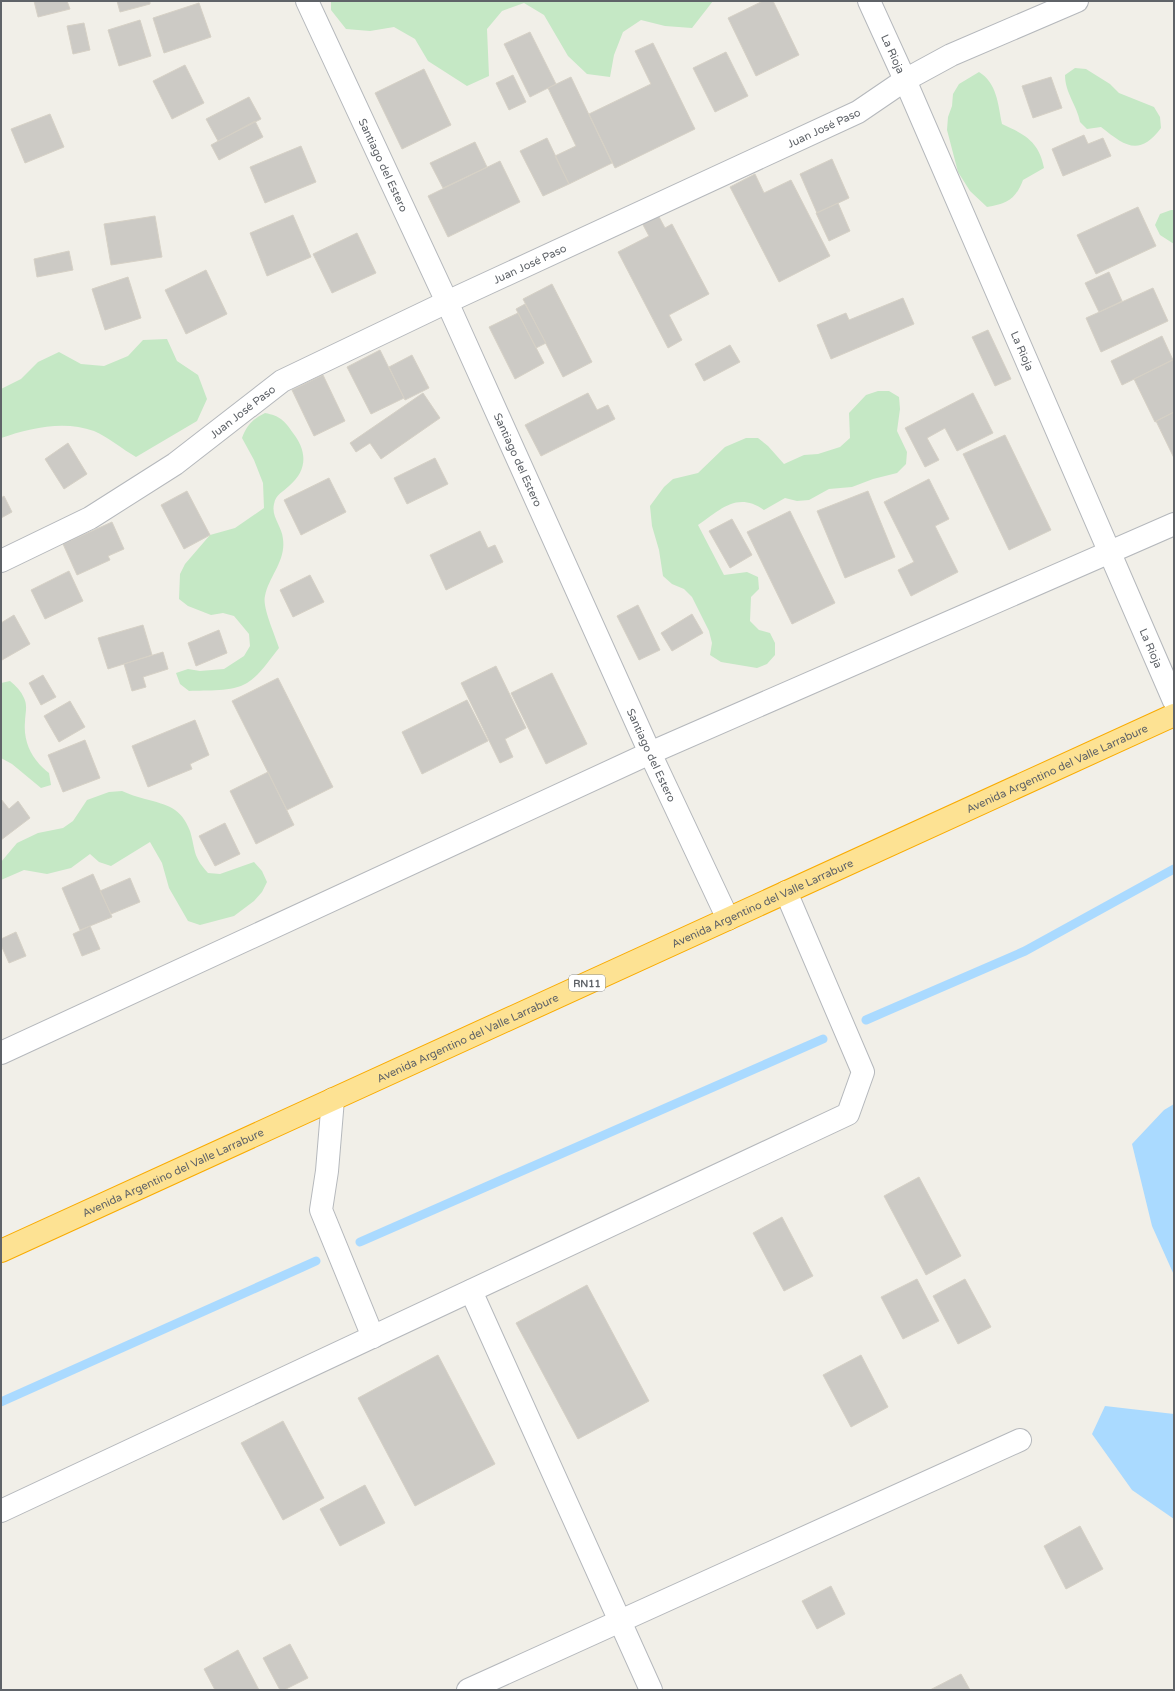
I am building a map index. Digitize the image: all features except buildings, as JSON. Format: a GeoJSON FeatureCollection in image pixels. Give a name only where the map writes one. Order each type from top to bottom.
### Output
{"type":"FeatureCollection","features":[{"type":"Feature","properties":{"kind":"highway","name":"Avenida Argentino del Valle Larrabure"},"geometry":{"type":"LineString","coordinates":[[1,1251],[1174,715]]}},
{"type":"Feature","properties":{"kind":"street","name":"Santiago del Estero"},"geometry":{"type":"LineString","coordinates":[[306,1],[447,302],[650,753],[728,919]]}},
{"type":"Feature","properties":{"kind":"street","name":"La Rioja"},"geometry":{"type":"LineString","coordinates":[[869,1],[905,80],[1174,701]]}},
{"type":"Feature","properties":{"kind":"street","name":"Juan José Paso"},"geometry":{"type":"LineString","coordinates":[[1,561],[90,518],[175,464],[282,381],[447,302],[858,112],[905,80],[951,55],[1077,1]]}},
{"type":"Feature","properties":{"kind":"street"},"geometry":{"type":"LineString","coordinates":[[1,1053],[650,753],[1174,524]]}},
{"type":"Feature","properties":{"kind":"street"},"geometry":{"type":"LineString","coordinates":[[1,1511],[848,1114],[863,1072],[786,892]]}},
{"type":"Feature","properties":{"kind":"street"},"geometry":{"type":"LineString","coordinates":[[333,1099],[327,1171],[321,1210],[373,1337]]}},
{"type":"Feature","properties":{"kind":"street"},"geometry":{"type":"LineString","coordinates":[[471,1291],[651,1690]]}},
{"type":"Feature","properties":{"kind":"street"},"geometry":{"type":"LineString","coordinates":[[468,1690],[1020,1440]]}},
{"type":"Feature","properties":{"kind":"green space"},"geometry":{"type":"Polygon","coordinates":[[[331,1],[713,1],[692,28],[665,26],[641,20],[623,32],[614,55],[610,77],[587,74],[568,56],[544,15],[524,3],[502,11],[487,29],[489,76],[467,86],[428,61],[415,39],[394,27],[370,31],[346,29],[331,10],[331,1]]]}},
{"type":"Feature","properties":{"kind":"green space"},"geometry":{"type":"Polygon","coordinates":[[[1075,68],[1086,69],[1110,84],[1119,93],[1154,107],[1160,117],[1161,128],[1146,143],[1132,146],[1117,139],[1101,127],[1087,129],[1080,122],[1067,88],[1065,75],[1075,68]]]}},
{"type":"Feature","properties":{"kind":"green space"},"geometry":{"type":"Polygon","coordinates":[[[979,72],[990,82],[993,88],[998,102],[1002,124],[1024,135],[1034,145],[1042,159],[1044,168],[1023,180],[1017,192],[1010,200],[987,207],[970,191],[958,172],[947,130],[953,94],[959,84],[979,72]]]}},
{"type":"Feature","properties":{"kind":"green space"},"geometry":{"type":"Polygon","coordinates":[[[1174,210],[1174,244],[1160,235],[1155,225],[1160,214],[1174,210]]]}},
{"type":"Feature","properties":{"kind":"green space"},"geometry":{"type":"Polygon","coordinates":[[[167,339],[177,361],[198,375],[207,399],[197,421],[136,457],[94,431],[71,426],[35,428],[1,438],[1,389],[21,379],[38,362],[59,352],[81,364],[104,366],[128,356],[143,340],[167,339]]]}},
{"type":"Feature","properties":{"kind":"green space"},"geometry":{"type":"Polygon","coordinates":[[[878,391],[889,391],[899,397],[900,409],[897,431],[907,452],[906,464],[897,473],[873,479],[852,487],[829,489],[809,500],[797,501],[785,498],[764,510],[745,502],[737,502],[721,509],[698,525],[724,575],[747,572],[758,577],[759,589],[751,597],[750,621],[759,630],[770,633],[775,643],[775,655],[767,664],[757,668],[721,662],[710,655],[712,643],[709,631],[692,597],[684,589],[672,584],[663,576],[659,550],[652,526],[650,506],[664,487],[673,479],[698,473],[725,447],[746,438],[758,438],[768,446],[784,464],[804,455],[818,454],[840,447],[850,438],[849,413],[866,395],[878,391]]]}},
{"type":"Feature","properties":{"kind":"green space"},"geometry":{"type":"Polygon","coordinates":[[[265,413],[278,417],[287,425],[298,440],[303,453],[300,474],[278,495],[273,509],[281,530],[283,547],[280,561],[267,589],[265,596],[265,607],[279,648],[252,680],[241,686],[227,689],[189,691],[180,684],[176,673],[188,669],[200,671],[224,669],[244,656],[250,646],[249,634],[234,616],[223,613],[211,615],[188,606],[179,599],[180,574],[185,564],[210,535],[235,528],[264,508],[263,483],[254,460],[242,438],[246,429],[251,423],[265,413]]]}},
{"type":"Feature","properties":{"kind":"green space"},"geometry":{"type":"Polygon","coordinates":[[[10,681],[23,695],[25,701],[25,730],[27,744],[38,763],[49,773],[51,785],[41,788],[12,764],[1,758],[1,683],[10,681]]]}},
{"type":"Feature","properties":{"kind":"green space"},"geometry":{"type":"Polygon","coordinates":[[[122,791],[167,805],[178,812],[190,831],[195,853],[199,862],[208,873],[220,874],[254,862],[262,871],[267,882],[262,892],[254,901],[234,916],[200,925],[188,921],[169,888],[162,863],[150,842],[111,866],[99,862],[90,854],[71,868],[47,874],[24,870],[1,880],[1,862],[17,843],[38,833],[63,828],[73,821],[87,800],[109,792],[122,791]]]}},
{"type":"Feature","properties":{"kind":"water"},"geometry":{"type":"Polygon","coordinates":[[[1174,1104],[1174,1275],[1152,1226],[1132,1144],[1164,1110],[1174,1104]]]}},
{"type":"Feature","properties":{"kind":"water"},"geometry":{"type":"Polygon","coordinates":[[[1105,1406],[1174,1414],[1174,1519],[1132,1490],[1092,1434],[1105,1406]]]}},
{"type":"Feature","properties":{"kind":"waterway"},"geometry":{"type":"LineString","coordinates":[[866,1020],[1025,951],[1174,869]]}},
{"type":"Feature","properties":{"kind":"waterway"},"geometry":{"type":"LineString","coordinates":[[360,1242],[823,1039]]}},
{"type":"Feature","properties":{"kind":"waterway"},"geometry":{"type":"LineString","coordinates":[[1,1402],[316,1261]]}}]}
